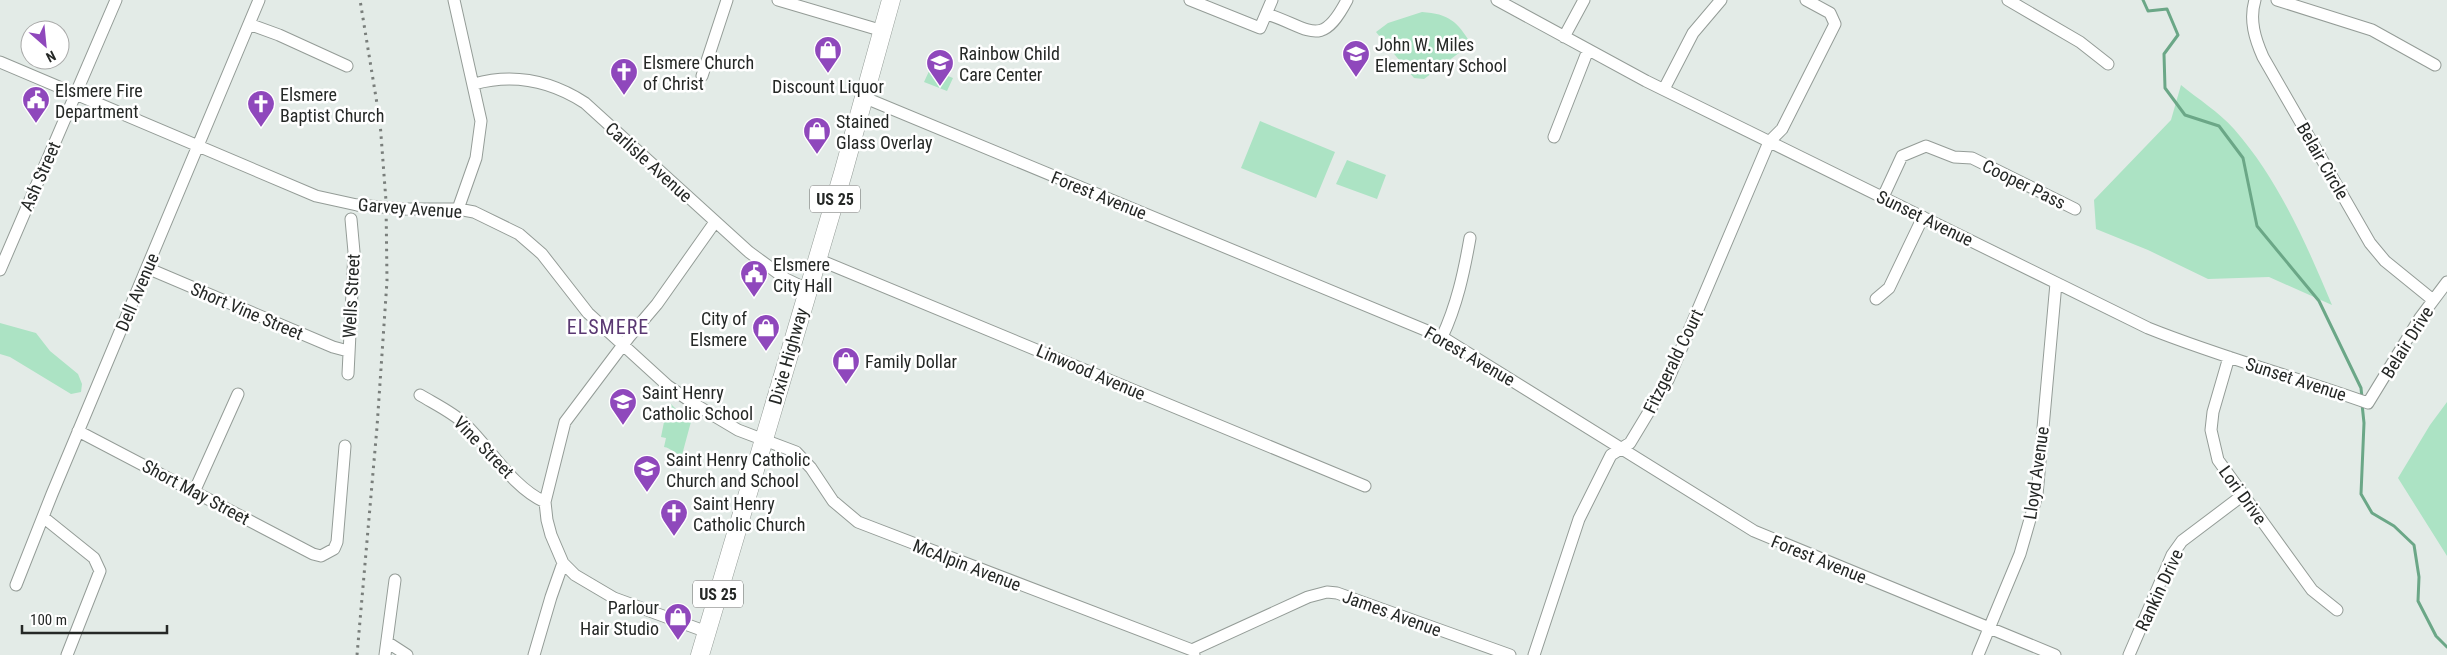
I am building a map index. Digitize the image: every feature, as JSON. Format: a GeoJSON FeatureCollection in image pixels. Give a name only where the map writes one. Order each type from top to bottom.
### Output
{"type":"FeatureCollection","features":[{"type":"Feature","properties":{"kind":"main road","name":"Dixie Highway"},"geometry":{"type":"LineString","coordinates":[[700,655],[892,0]]}},
{"type":"Feature","properties":{"kind":"street","name":"Ash Street"},"geometry":{"type":"LineString","coordinates":[[0,270],[116,0]]}},
{"type":"Feature","properties":{"kind":"street","name":"Dell Avenue"},"geometry":{"type":"LineString","coordinates":[[16,585],[78,431],[259,0]]}},
{"type":"Feature","properties":{"kind":"street"},"geometry":{"type":"LineString","coordinates":[[454,0],[481,121],[480,143],[458,209]]}},
{"type":"Feature","properties":{"kind":"street"},"geometry":{"type":"LineString","coordinates":[[702,76],[727,0]]}},
{"type":"Feature","properties":{"kind":"street"},"geometry":{"type":"LineString","coordinates":[[778,0],[882,31]]}},
{"type":"Feature","properties":{"kind":"street"},"geometry":{"type":"LineString","coordinates":[[1190,0],[1260,28],[1272,0]]}},
{"type":"Feature","properties":{"kind":"street"},"geometry":{"type":"LineString","coordinates":[[1266,14],[1309,31],[1318,32],[1326,29],[1337,20],[1348,0]]}},
{"type":"Feature","properties":{"kind":"street","name":"Sunset Avenue"},"geometry":{"type":"LineString","coordinates":[[1497,0],[1588,50],[1769,142],[2148,328],[2229,357],[2319,385],[2368,404]]}},
{"type":"Feature","properties":{"kind":"street"},"geometry":{"type":"LineString","coordinates":[[1564,37],[1584,0]]}},
{"type":"Feature","properties":{"kind":"street"},"geometry":{"type":"LineString","coordinates":[[1664,89],[1693,33],[1721,0]]}},
{"type":"Feature","properties":{"kind":"street","name":"Fitzgerald Court"},"geometry":{"type":"LineString","coordinates":[[1534,655],[1579,519],[1611,455],[1630,443],[1676,364],[1769,142],[1782,129],[1835,24],[1830,13],[1806,0]]}},
{"type":"Feature","properties":{"kind":"street"},"geometry":{"type":"LineString","coordinates":[[2008,0],[2080,42],[2108,64]]}},
{"type":"Feature","properties":{"kind":"street","name":"Belair Circle"},"geometry":{"type":"LineString","coordinates":[[2254,0],[2252,11],[2253,29],[2263,57],[2370,243],[2385,261],[2433,300]]}},
{"type":"Feature","properties":{"kind":"street"},"geometry":{"type":"LineString","coordinates":[[2276,0],[2372,30],[2435,65]]}},
{"type":"Feature","properties":{"kind":"street"},"geometry":{"type":"LineString","coordinates":[[249,24],[346,66]]}},
{"type":"Feature","properties":{"kind":"street"},"geometry":{"type":"LineString","coordinates":[[1554,137],[1588,50]]}},
{"type":"Feature","properties":{"kind":"street","name":"Garvey Avenue"},"geometry":{"type":"LineString","coordinates":[[0,62],[316,196],[357,205],[406,209],[458,209],[488,218],[518,234],[542,254],[588,313],[668,386],[738,430],[764,440]]}},
{"type":"Feature","properties":{"kind":"street","name":"Carlisle Avenue"},"geometry":{"type":"LineString","coordinates":[[474,84],[502,78],[525,79],[548,84],[571,94],[585,103],[749,252],[786,279],[808,289]]}},
{"type":"Feature","properties":{"kind":"street","name":"Forest Avenue"},"geometry":{"type":"LineString","coordinates":[[863,97],[1442,337],[1764,536],[2055,655]]}},
{"type":"Feature","properties":{"kind":"street","name":"Cooper Pass"},"geometry":{"type":"LineString","coordinates":[[1883,198],[1902,156],[1926,146],[1954,157],[1972,158],[2075,209]]}},
{"type":"Feature","properties":{"kind":"street"},"geometry":{"type":"LineString","coordinates":[[1876,299],[1889,288],[1923,217]]}},
{"type":"Feature","properties":{"kind":"street","name":"Wells Street"},"geometry":{"type":"LineString","coordinates":[[348,374],[354,252],[351,219]]}},
{"type":"Feature","properties":{"kind":"street"},"geometry":{"type":"LineString","coordinates":[[707,632],[603,593],[582,580],[563,563],[547,520],[545,502],[565,422],[657,304],[715,222]]}},
{"type":"Feature","properties":{"kind":"street"},"geometry":{"type":"LineString","coordinates":[[1442,337],[1451,318],[1462,281],[1470,238]]}},
{"type":"Feature","properties":{"kind":"street","name":"Linwood Avenue"},"geometry":{"type":"LineString","coordinates":[[816,259],[1365,486]]}},
{"type":"Feature","properties":{"kind":"street","name":"Short Vine Street"},"geometry":{"type":"LineString","coordinates":[[147,268],[333,347],[348,351]]}},
{"type":"Feature","properties":{"kind":"street","name":"Belair Drive"},"geometry":{"type":"LineString","coordinates":[[2368,404],[2433,300],[2447,282]]}},
{"type":"Feature","properties":{"kind":"street","name":"Lloyd Avenue"},"geometry":{"type":"LineString","coordinates":[[1978,655],[2020,554],[2037,495],[2056,283]]}},
{"type":"Feature","properties":{"kind":"street","name":"Lori Drive"},"geometry":{"type":"LineString","coordinates":[[2229,357],[2213,412],[2211,440],[2218,460],[2312,590],[2337,610]]}},
{"type":"Feature","properties":{"kind":"street"},"geometry":{"type":"LineString","coordinates":[[194,492],[238,394]]}},
{"type":"Feature","properties":{"kind":"street","name":"Vine Street"},"geometry":{"type":"LineString","coordinates":[[420,395],[454,414],[466,424],[527,492],[545,502]]}},
{"type":"Feature","properties":{"kind":"street","name":"Short May Street"},"geometry":{"type":"LineString","coordinates":[[78,431],[313,554],[322,556],[334,550],[337,542],[345,446]]}},
{"type":"Feature","properties":{"kind":"street","name":"McAlpin Avenue"},"geometry":{"type":"LineString","coordinates":[[764,440],[784,446],[802,458],[833,501],[858,522],[1193,652]]}},
{"type":"Feature","properties":{"kind":"street","name":"Rankin Drive"},"geometry":{"type":"LineString","coordinates":[[2129,655],[2172,555],[2182,541],[2243,495]]}},
{"type":"Feature","properties":{"kind":"street"},"geometry":{"type":"LineString","coordinates":[[43,517],[94,558],[100,571],[67,655]]}},
{"type":"Feature","properties":{"kind":"street"},"geometry":{"type":"LineString","coordinates":[[534,655],[550,597],[563,563]]}},
{"type":"Feature","properties":{"kind":"street"},"geometry":{"type":"LineString","coordinates":[[385,655],[394,580]]}},
{"type":"Feature","properties":{"kind":"street","name":"James Avenue"},"geometry":{"type":"LineString","coordinates":[[1193,652],[1308,597],[1327,592],[1337,593],[1510,655]]}},
{"type":"Feature","properties":{"kind":"street"},"geometry":{"type":"LineString","coordinates":[[386,642],[407,655]]}},
{"type":"Feature","properties":{"kind":"green space"},"geometry":{"type":"Polygon","coordinates":[[[1422,12],[1439,15],[1451,20],[1471,44],[1424,79],[1414,78],[1376,32],[1388,23],[1422,12]]]}},
{"type":"Feature","properties":{"kind":"green space"},"geometry":{"type":"Polygon","coordinates":[[[930,69],[953,78],[947,91],[924,82],[930,69]]]}},
{"type":"Feature","properties":{"kind":"green space"},"geometry":{"type":"Polygon","coordinates":[[[2181,85],[2215,111],[2250,148],[2290,212],[2332,305],[2269,277],[2208,279],[2148,250],[2096,229],[2094,200],[2171,120],[2181,85]]]}},
{"type":"Feature","properties":{"kind":"green space"},"geometry":{"type":"Polygon","coordinates":[[[1260,121],[1335,152],[1316,198],[1241,168],[1260,121]]]}},
{"type":"Feature","properties":{"kind":"green space"},"geometry":{"type":"Polygon","coordinates":[[[1347,160],[1386,175],[1377,199],[1336,184],[1347,160]]]}},
{"type":"Feature","properties":{"kind":"green space"},"geometry":{"type":"Polygon","coordinates":[[[0,323],[36,333],[50,351],[78,374],[82,384],[81,392],[71,394],[10,357],[0,354],[0,323]]]}},
{"type":"Feature","properties":{"kind":"green space"},"geometry":{"type":"Polygon","coordinates":[[[2447,402],[2447,556],[2398,478],[2430,425],[2447,402]]]}},
{"type":"Feature","properties":{"kind":"green space"},"geometry":{"type":"Polygon","coordinates":[[[671,404],[678,411],[692,418],[682,455],[664,447],[666,438],[661,437],[667,407],[671,404]]]}},
{"type":"Feature","properties":{"kind":"waterway"},"geometry":{"type":"LineString","coordinates":[[2143,0],[2148,11],[2167,9],[2178,35],[2164,54],[2165,88],[2185,115],[2219,126],[2243,158],[2257,226],[2319,301],[2361,388],[2362,398]]}},
{"type":"Feature","properties":{"kind":"waterway"},"geometry":{"type":"LineString","coordinates":[[2362,404],[2364,423],[2361,494],[2372,513],[2394,526],[2414,545],[2419,577],[2418,601],[2436,636],[2447,647]]}},
{"type":"Feature","properties":{"kind":"railway"},"geometry":{"type":"LineString","coordinates":[[357,655],[377,427],[387,281],[386,201],[380,122],[360,0]]}},
{"type":"Feature","properties":{"kind":"place","name":"Discount Liquor"},"geometry":{"type":"Point","coordinates":[828,74]}},
{"type":"Feature","properties":{"kind":"place","name":"John W. Miles Elementary School"},"geometry":{"type":"Point","coordinates":[1356,78]}},
{"type":"Feature","properties":{"kind":"place","name":"Rainbow Child Care Center"},"geometry":{"type":"Point","coordinates":[940,87]}},
{"type":"Feature","properties":{"kind":"place","name":"Elsmere Church of Christ"},"geometry":{"type":"Point","coordinates":[624,96]}},
{"type":"Feature","properties":{"kind":"place","name":"Elsmere Fire Department"},"geometry":{"type":"Point","coordinates":[36,124]}},
{"type":"Feature","properties":{"kind":"place","name":"Elsmere Baptist Church"},"geometry":{"type":"Point","coordinates":[261,128]}},
{"type":"Feature","properties":{"kind":"place","name":"Stained Glass Overlay"},"geometry":{"type":"Point","coordinates":[817,155]}},
{"type":"Feature","properties":{"kind":"place","name":"Elsmere City Hall"},"geometry":{"type":"Point","coordinates":[754,298]}},
{"type":"Feature","properties":{"kind":"place","name":"City of Elsmere"},"geometry":{"type":"Point","coordinates":[766,352]}},
{"type":"Feature","properties":{"kind":"place","name":"Family Dollar"},"geometry":{"type":"Point","coordinates":[846,385]}},
{"type":"Feature","properties":{"kind":"place","name":"Saint Henry Catholic School"},"geometry":{"type":"Point","coordinates":[623,426]}},
{"type":"Feature","properties":{"kind":"place","name":"Saint Henry Catholic Church and School"},"geometry":{"type":"Point","coordinates":[647,493]}},
{"type":"Feature","properties":{"kind":"place","name":"Saint Henry Catholic Church"},"geometry":{"type":"Point","coordinates":[674,537]}},
{"type":"Feature","properties":{"kind":"place","name":"Parlour Hair Studio"},"geometry":{"type":"Point","coordinates":[678,641]}},
{"type":"Feature","properties":{"kind":"district","name":"ELSMERE"},"geometry":{"type":"Point","coordinates":[608,327]}}]}
